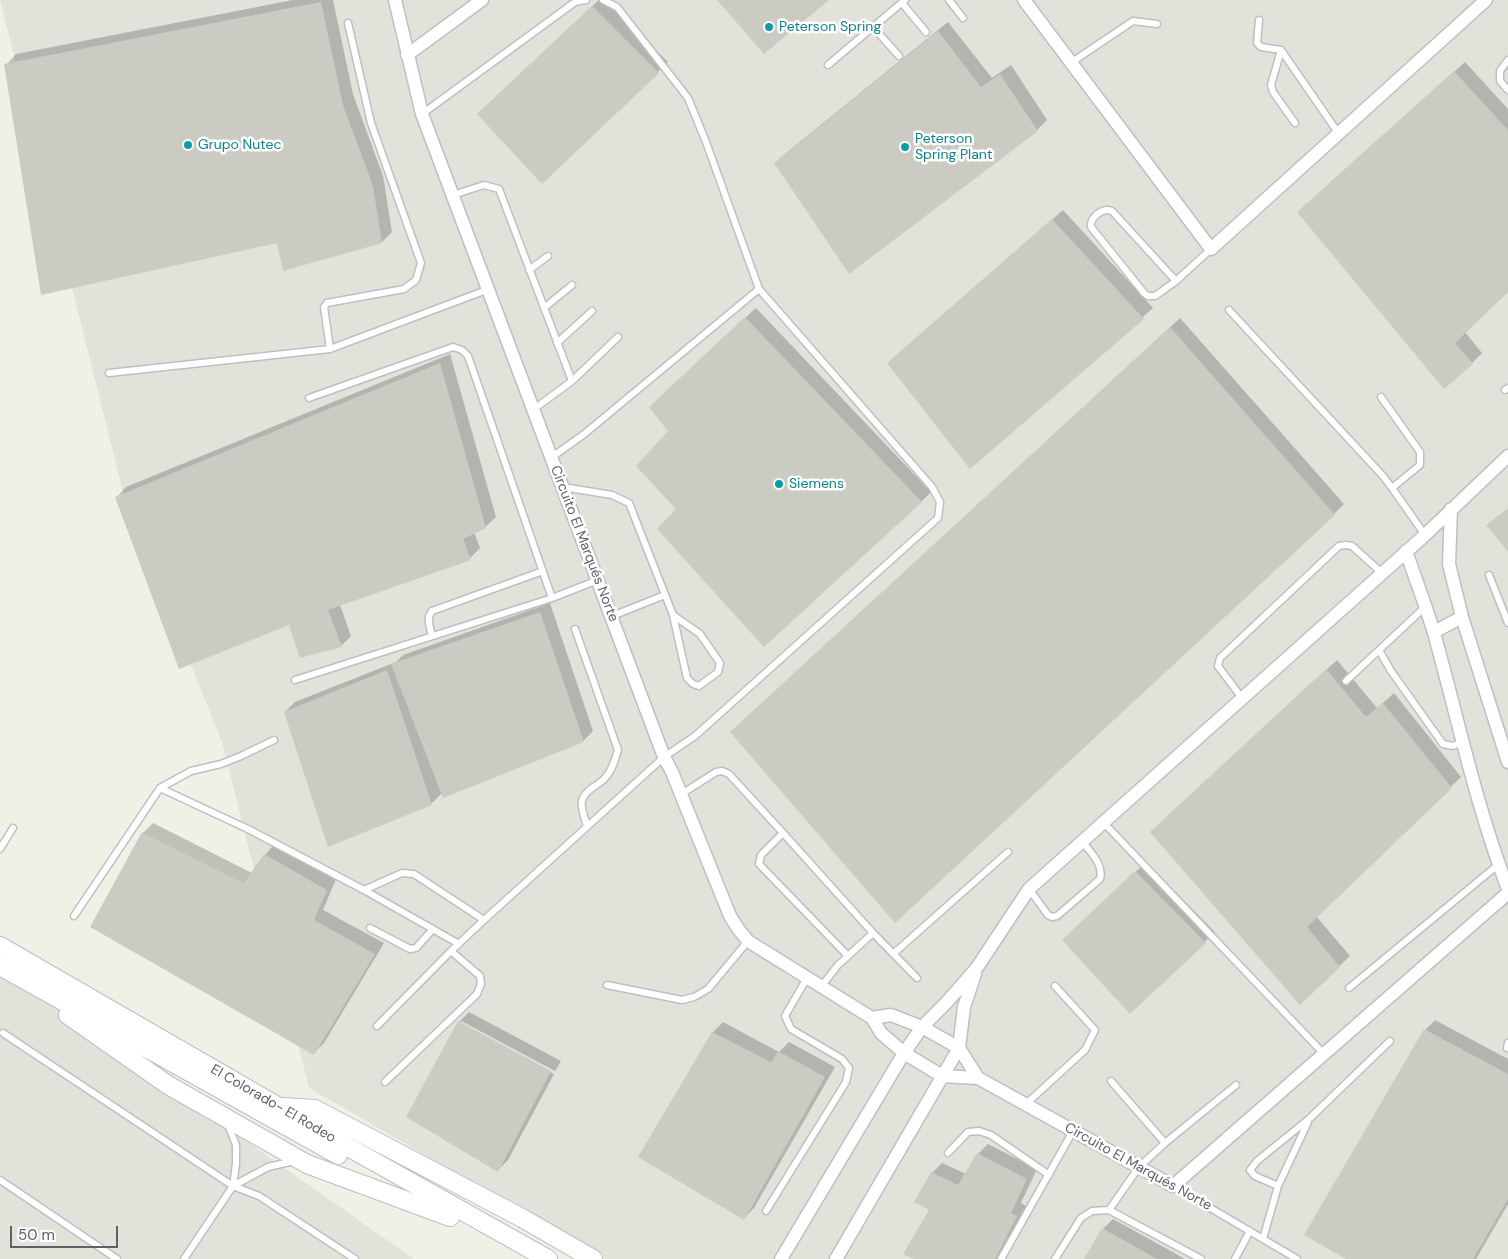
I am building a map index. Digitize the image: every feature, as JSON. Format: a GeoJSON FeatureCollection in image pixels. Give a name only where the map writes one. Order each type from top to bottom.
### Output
{"type":"FeatureCollection","features":[{"type":"Feature","properties":{"kind":"main road","name":"El Colorado- El Rodeo"},"geometry":{"type":"LineString","coordinates":[[0,946],[548,1259]]}},
{"type":"Feature","properties":{"kind":"main road","name":"El Colorado- El Rodeo"},"geometry":{"type":"LineString","coordinates":[[0,967],[524,1259]]}},
{"type":"Feature","properties":{"kind":"main road"},"geometry":{"type":"LineString","coordinates":[[0,967],[168,1085],[306,1164],[450,1217]]}},
{"type":"Feature","properties":{"kind":"main road"},"geometry":{"type":"LineString","coordinates":[[280,1107],[314,1109],[522,1218],[593,1259]]}},
{"type":"Feature","properties":{"kind":"street","name":"Circuito El Marqués Norte"},"geometry":{"type":"LineString","coordinates":[[395,0],[422,114],[664,757],[672,772],[730,916],[739,930],[748,941],[872,1018],[881,1033],[904,1053],[942,1076],[978,1078],[1173,1186]]}},
{"type":"Feature","properties":{"kind":"street"},"geometry":{"type":"LineString","coordinates":[[407,56],[482,0]]}},
{"type":"Feature","properties":{"kind":"street"},"geometry":{"type":"LineString","coordinates":[[1024,0],[1211,250],[1486,0]]}},
{"type":"Feature","properties":{"kind":"street"},"geometry":{"type":"LineString","coordinates":[[781,1259],[922,1026],[947,1002],[976,969],[1029,889],[1425,535],[1508,456]]}},
{"type":"Feature","properties":{"kind":"street"},"geometry":{"type":"LineString","coordinates":[[1451,509],[1449,564],[1462,617],[1508,762]]}},
{"type":"Feature","properties":{"kind":"street"},"geometry":{"type":"LineString","coordinates":[[1406,551],[1434,632],[1462,742],[1508,889]]}},
{"type":"Feature","properties":{"kind":"street"},"geometry":{"type":"LineString","coordinates":[[1434,632],[1462,617]]}},
{"type":"Feature","properties":{"kind":"street"},"geometry":{"type":"LineString","coordinates":[[1173,1186],[1508,893]]}},
{"type":"Feature","properties":{"kind":"street"},"geometry":{"type":"LineString","coordinates":[[836,1259],[959,1048],[964,1007],[976,969]]}},
{"type":"Feature","properties":{"kind":"street","name":"Circuito El Marqués Norte"},"geometry":{"type":"LineString","coordinates":[[872,1018],[891,1015],[922,1026],[959,1048],[978,1078]]}},
{"type":"Feature","properties":{"kind":"lane"},"geometry":{"type":"LineString","coordinates":[[422,114],[575,2],[586,0]]}},
{"type":"Feature","properties":{"kind":"lane"},"geometry":{"type":"LineString","coordinates":[[377,1026],[451,951],[587,826],[664,757],[695,736],[938,518],[940,502],[932,487],[759,289],[706,142],[688,98],[617,7],[603,0]]}},
{"type":"Feature","properties":{"kind":"lane"},"geometry":{"type":"LineString","coordinates":[[949,0],[964,18]]}},
{"type":"Feature","properties":{"kind":"lane"},"geometry":{"type":"LineString","coordinates":[[828,65],[904,2],[926,32]]}},
{"type":"Feature","properties":{"kind":"lane"},"geometry":{"type":"LineString","coordinates":[[1259,20],[1257,43],[1261,47],[1281,50],[1339,134]]}},
{"type":"Feature","properties":{"kind":"lane"},"geometry":{"type":"LineString","coordinates":[[1072,62],[1133,21],[1157,24]]}},
{"type":"Feature","properties":{"kind":"lane"},"geometry":{"type":"LineString","coordinates":[[330,349],[324,307],[327,303],[404,289],[416,280],[421,263],[371,123],[348,23]]}},
{"type":"Feature","properties":{"kind":"lane"},"geometry":{"type":"LineString","coordinates":[[873,27],[899,56]]}},
{"type":"Feature","properties":{"kind":"lane"},"geometry":{"type":"LineString","coordinates":[[1281,50],[1271,85],[1273,92],[1295,123]]}},
{"type":"Feature","properties":{"kind":"lane"},"geometry":{"type":"LineString","coordinates":[[1508,60],[1500,71],[1500,81],[1508,90]]}},
{"type":"Feature","properties":{"kind":"lane"},"geometry":{"type":"LineString","coordinates":[[453,195],[484,185],[498,190],[572,381]]}},
{"type":"Feature","properties":{"kind":"lane"},"geometry":{"type":"LineString","coordinates":[[1176,281],[1112,211],[1104,211],[1090,222],[1090,227],[1148,296],[1155,296],[1176,281],[1211,250]]}},
{"type":"Feature","properties":{"kind":"lane"},"geometry":{"type":"LineString","coordinates":[[529,270],[548,256]]}},
{"type":"Feature","properties":{"kind":"lane"},"geometry":{"type":"LineString","coordinates":[[544,308],[572,286]]}},
{"type":"Feature","properties":{"kind":"lane"},"geometry":{"type":"LineString","coordinates":[[109,373],[330,349],[489,289]]}},
{"type":"Feature","properties":{"kind":"lane"},"geometry":{"type":"LineString","coordinates":[[552,457],[583,435],[759,289]]}},
{"type":"Feature","properties":{"kind":"lane"},"geometry":{"type":"LineString","coordinates":[[1230,310],[1383,476],[1425,535]]}},
{"type":"Feature","properties":{"kind":"lane"},"geometry":{"type":"LineString","coordinates":[[557,342],[592,311]]}},
{"type":"Feature","properties":{"kind":"lane"},"geometry":{"type":"LineString","coordinates":[[534,409],[572,381],[618,337]]}},
{"type":"Feature","properties":{"kind":"lane"},"geometry":{"type":"LineString","coordinates":[[309,398],[453,347],[462,350],[468,356],[552,598]]}},
{"type":"Feature","properties":{"kind":"lane"},"geometry":{"type":"LineString","coordinates":[[1381,397],[1420,452],[1421,458],[1420,465],[1392,488]]}},
{"type":"Feature","properties":{"kind":"lane"},"geometry":{"type":"LineString","coordinates":[[563,487],[612,494],[629,503],[673,615],[687,678],[693,684],[699,686],[718,672],[720,663],[700,634],[673,615]]}},
{"type":"Feature","properties":{"kind":"lane"},"geometry":{"type":"LineString","coordinates":[[1242,698],[1218,666],[1220,658],[1339,546],[1352,546],[1382,572]]}},
{"type":"Feature","properties":{"kind":"lane"},"geometry":{"type":"LineString","coordinates":[[432,636],[428,619],[432,611],[543,571]]}},
{"type":"Feature","properties":{"kind":"lane"},"geometry":{"type":"LineString","coordinates":[[1488,575],[1508,623]]}},
{"type":"Feature","properties":{"kind":"lane"},"geometry":{"type":"LineString","coordinates":[[295,680],[552,598],[598,580]]}},
{"type":"Feature","properties":{"kind":"lane"},"geometry":{"type":"LineString","coordinates":[[612,616],[665,595]]}},
{"type":"Feature","properties":{"kind":"lane"},"geometry":{"type":"LineString","coordinates":[[1346,681],[1425,607]]}},
{"type":"Feature","properties":{"kind":"lane"},"geometry":{"type":"LineString","coordinates":[[575,629],[618,750],[613,766],[605,779],[582,798],[581,805],[587,826]]}},
{"type":"Feature","properties":{"kind":"lane"},"geometry":{"type":"LineString","coordinates":[[1379,650],[1391,671],[1444,744],[1453,746],[1462,742]]}},
{"type":"Feature","properties":{"kind":"lane"},"geometry":{"type":"LineString","coordinates":[[74,916],[160,788],[191,771],[221,764],[274,740]]}},
{"type":"Feature","properties":{"kind":"lane"},"geometry":{"type":"LineString","coordinates":[[680,794],[716,772],[722,771],[729,774],[874,934],[917,978]]}},
{"type":"Feature","properties":{"kind":"lane"},"geometry":{"type":"LineString","coordinates":[[160,788],[250,830],[364,890],[459,944]]}},
{"type":"Feature","properties":{"kind":"lane"},"geometry":{"type":"LineString","coordinates":[[1103,822],[1324,1054]]}},
{"type":"Feature","properties":{"kind":"lane"},"geometry":{"type":"LineString","coordinates":[[0,849],[13,828]]}},
{"type":"Feature","properties":{"kind":"lane"},"geometry":{"type":"LineString","coordinates":[[783,833],[761,855],[759,864],[848,956]]}},
{"type":"Feature","properties":{"kind":"lane"},"geometry":{"type":"LineString","coordinates":[[1029,889],[1048,916],[1052,917],[1057,916],[1100,879],[1102,873],[1100,865],[1082,841]]}},
{"type":"Feature","properties":{"kind":"lane"},"geometry":{"type":"LineString","coordinates":[[893,954],[1008,852]]}},
{"type":"Feature","properties":{"kind":"lane"},"geometry":{"type":"LineString","coordinates":[[1349,988],[1499,864]]}},
{"type":"Feature","properties":{"kind":"lane"},"geometry":{"type":"LineString","coordinates":[[364,890],[402,873],[414,874],[484,920]]}},
{"type":"Feature","properties":{"kind":"lane"},"geometry":{"type":"LineString","coordinates":[[370,928],[410,949],[416,948],[433,929]]}},
{"type":"Feature","properties":{"kind":"lane"},"geometry":{"type":"LineString","coordinates":[[821,986],[838,965],[874,934]]}},
{"type":"Feature","properties":{"kind":"lane"},"geometry":{"type":"LineString","coordinates":[[607,985],[682,1000],[694,998],[708,989],[748,941]]}},
{"type":"Feature","properties":{"kind":"lane"},"geometry":{"type":"LineString","coordinates":[[385,1082],[477,994],[481,984],[480,976],[451,951]]}},
{"type":"Feature","properties":{"kind":"lane"},"geometry":{"type":"LineString","coordinates":[[766,1211],[846,1082],[849,1068],[842,1059],[791,1029],[785,1016],[807,978]]}},
{"type":"Feature","properties":{"kind":"lane"},"geometry":{"type":"LineString","coordinates":[[1026,1104],[1085,1050],[1095,1030],[1055,986]]}},
{"type":"Feature","properties":{"kind":"lane"},"geometry":{"type":"LineString","coordinates":[[3,1033],[233,1186],[259,1196],[355,1259]]}},
{"type":"Feature","properties":{"kind":"lane"},"geometry":{"type":"LineString","coordinates":[[1278,1186],[1255,1176],[1250,1170],[1257,1161],[1310,1118],[1390,1040]]}},
{"type":"Feature","properties":{"kind":"lane"},"geometry":{"type":"LineString","coordinates":[[1111,1082],[1165,1143]]}},
{"type":"Feature","properties":{"kind":"lane"},"geometry":{"type":"LineString","coordinates":[[1108,1210],[1139,1167],[1165,1143],[1236,1085]]}},
{"type":"Feature","properties":{"kind":"lane"},"geometry":{"type":"LineString","coordinates":[[184,1259],[233,1186],[236,1145],[225,1118]]}},
{"type":"Feature","properties":{"kind":"lane"},"geometry":{"type":"LineString","coordinates":[[1263,1239],[1278,1186],[1310,1118]]}},
{"type":"Feature","properties":{"kind":"lane"},"geometry":{"type":"LineString","coordinates":[[948,1153],[968,1132],[979,1131],[991,1134],[1048,1175]]}},
{"type":"Feature","properties":{"kind":"lane"},"geometry":{"type":"LineString","coordinates":[[1001,1259],[1073,1131]]}},
{"type":"Feature","properties":{"kind":"lane"},"geometry":{"type":"LineString","coordinates":[[233,1186],[268,1167],[299,1160]]}},
{"type":"Feature","properties":{"kind":"lane"},"geometry":{"type":"LineString","coordinates":[[0,1180],[116,1259]]}},
{"type":"Feature","properties":{"kind":"lane","name":"Circuito El Marqués Norte"},"geometry":{"type":"LineString","coordinates":[[1173,1186],[1293,1258]]}},
{"type":"Feature","properties":{"kind":"lane"},"geometry":{"type":"LineString","coordinates":[[1055,1259],[1080,1218],[1092,1210],[1108,1210],[1201,1259]]}},
{"type":"Feature","properties":{"kind":"lane"},"geometry":{"type":"LineString","coordinates":[[1235,1259],[1250,1231]]}},
{"type":"Feature","properties":{"kind":"shaded area"},"geometry":{"type":"Polygon","coordinates":[[[0,0],[1508,0],[1508,1259],[605,1259],[309,1088],[222,742],[126,504],[0,0]]]}},
{"type":"Feature","properties":{"kind":"shaded area"},"geometry":{"type":"Polygon","coordinates":[[[0,968],[414,1259],[0,1259],[0,968]]]}},
{"type":"Feature","properties":{"kind":"building","name":"Peterson Spring"},"geometry":{"type":"Polygon","coordinates":[[[717,0],[829,0],[764,54],[717,0]]]}},
{"type":"Feature","properties":{"kind":"building","name":"Grupo Nutec"},"geometry":{"type":"Polygon","coordinates":[[[321,2],[343,105],[373,186],[382,243],[283,271],[277,243],[41,295],[4,64],[321,2]]]}},
{"type":"Feature","properties":{"kind":"building"},"geometry":{"type":"Polygon","coordinates":[[[592,6],[659,73],[542,184],[477,114],[592,6]]]}},
{"type":"Feature","properties":{"kind":"building","name":"Peterson Spring Plant"},"geometry":{"type":"Polygon","coordinates":[[[938,31],[981,87],[1000,74],[1038,131],[849,274],[774,163],[938,31]]]}},
{"type":"Feature","properties":{"kind":"building"},"geometry":{"type":"Polygon","coordinates":[[[1454,71],[1508,130],[1508,292],[1455,343],[1473,364],[1444,389],[1297,212],[1454,71]]]}},
{"type":"Feature","properties":{"kind":"building"},"geometry":{"type":"Polygon","coordinates":[[[1052,219],[1144,319],[970,469],[887,363],[1052,219]]]}},
{"type":"Feature","properties":{"kind":"building","name":"Siemens"},"geometry":{"type":"Polygon","coordinates":[[[745,317],[922,502],[764,647],[657,529],[676,509],[636,466],[668,431],[649,407],[745,317]]]}},
{"type":"Feature","properties":{"kind":"building"},"geometry":{"type":"Polygon","coordinates":[[[1170,327],[1335,515],[895,923],[730,732],[1170,327]]]}},
{"type":"Feature","properties":{"kind":"building"},"geometry":{"type":"Polygon","coordinates":[[[440,363],[486,528],[463,539],[471,560],[328,610],[342,647],[300,658],[289,625],[179,669],[115,497],[440,363]]]}},
{"type":"Feature","properties":{"kind":"building"},"geometry":{"type":"Polygon","coordinates":[[[1508,508],[1508,552],[1486,525],[1508,508]]]}},
{"type":"Feature","properties":{"kind":"building"},"geometry":{"type":"Polygon","coordinates":[[[540,612],[584,742],[443,798],[391,664],[540,612]]]}},
{"type":"Feature","properties":{"kind":"building"},"geometry":{"type":"Polygon","coordinates":[[[1326,669],[1366,717],[1383,703],[1452,788],[1307,927],[1340,967],[1300,1005],[1150,832],[1326,669]]]}},
{"type":"Feature","properties":{"kind":"building"},"geometry":{"type":"Polygon","coordinates":[[[387,670],[432,805],[328,847],[284,712],[387,670]]]}},
{"type":"Feature","properties":{"kind":"building"},"geometry":{"type":"Polygon","coordinates":[[[142,832],[244,883],[264,854],[327,890],[314,920],[375,954],[314,1055],[90,927],[142,832]]]}},
{"type":"Feature","properties":{"kind":"building"},"geometry":{"type":"Polygon","coordinates":[[[1135,871],[1206,943],[1130,1014],[1062,940],[1135,871]]]}},
{"type":"Feature","properties":{"kind":"building"},"geometry":{"type":"Polygon","coordinates":[[[458,1021],[551,1071],[498,1172],[406,1117],[458,1021]]]}},
{"type":"Feature","properties":{"kind":"building"},"geometry":{"type":"Polygon","coordinates":[[[1424,1029],[1508,1074],[1508,1199],[1473,1259],[1346,1259],[1304,1235],[1424,1029]]]}},
{"type":"Feature","properties":{"kind":"building"},"geometry":{"type":"Polygon","coordinates":[[[712,1032],[771,1062],[778,1051],[825,1077],[744,1220],[638,1157],[712,1032]]]}},
{"type":"Feature","properties":{"kind":"building"},"geometry":{"type":"Polygon","coordinates":[[[977,1153],[1027,1179],[1011,1213],[1017,1216],[995,1259],[914,1259],[903,1254],[929,1210],[914,1202],[931,1172],[958,1185],[977,1153]]]}},
{"type":"Feature","properties":{"kind":"building"},"geometry":{"type":"Polygon","coordinates":[[[1102,1228],[1157,1259],[1084,1259],[1102,1228]]]}},
{"type":"Feature","properties":{"kind":"place","name":"Peterson Spring"},"geometry":{"type":"Point","coordinates":[769,27]}},
{"type":"Feature","properties":{"kind":"place","name":"Grupo Nutec"},"geometry":{"type":"Point","coordinates":[188,145]}},
{"type":"Feature","properties":{"kind":"place","name":"Peterson Spring Plant"},"geometry":{"type":"Point","coordinates":[905,147]}},
{"type":"Feature","properties":{"kind":"place","name":"Siemens"},"geometry":{"type":"Point","coordinates":[779,484]}}]}
